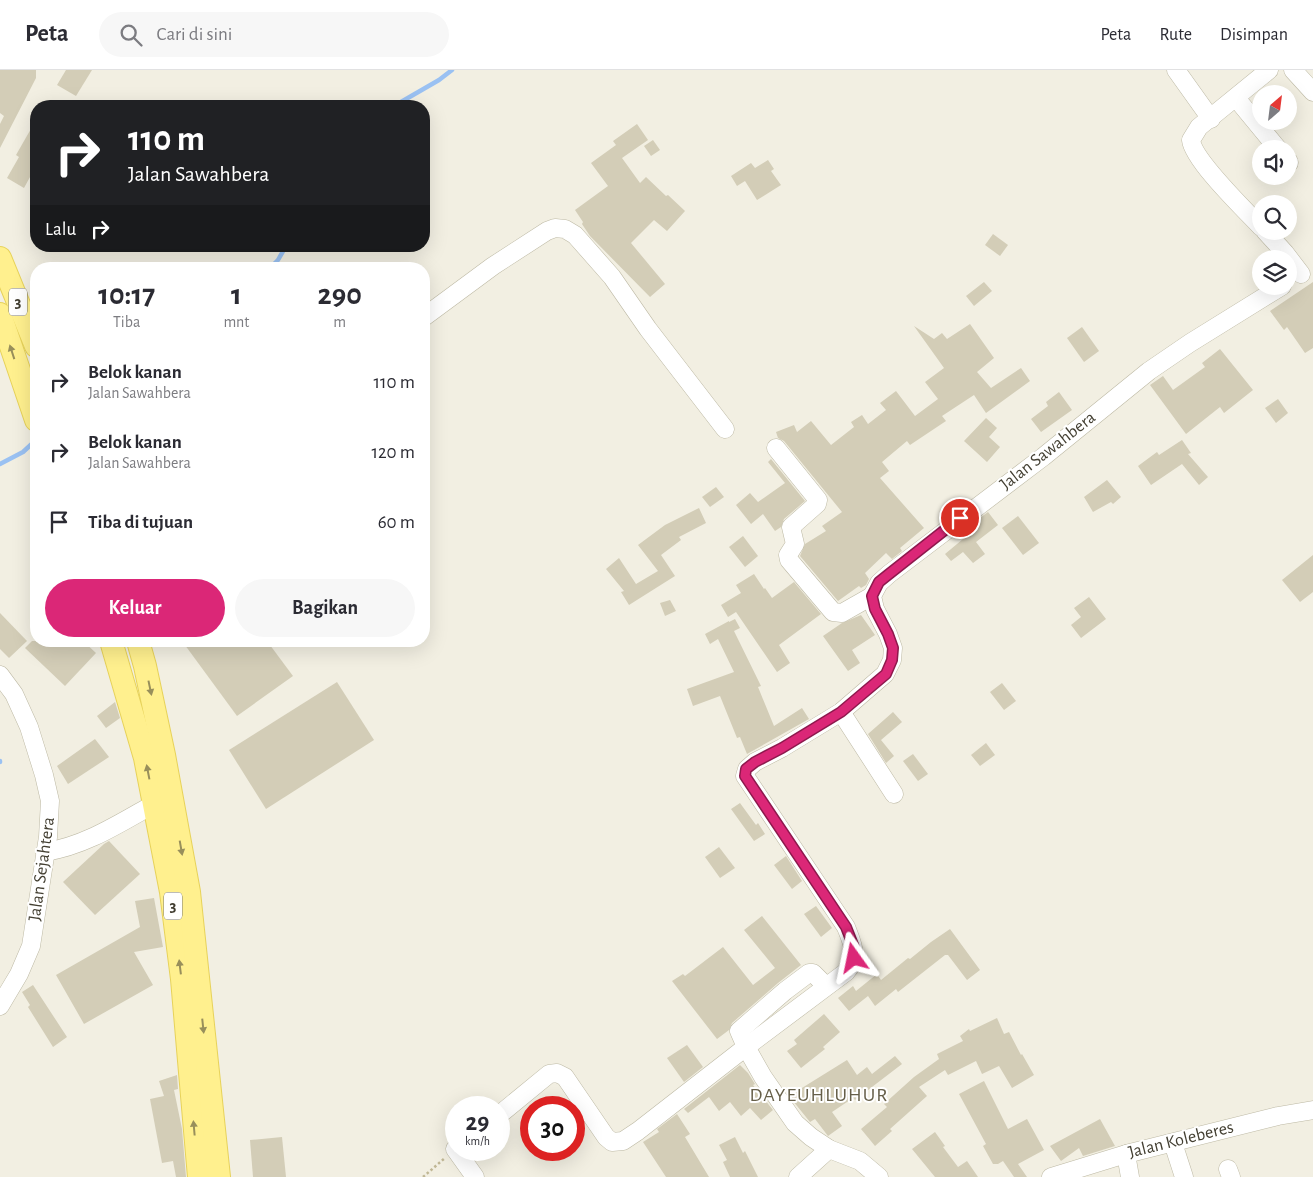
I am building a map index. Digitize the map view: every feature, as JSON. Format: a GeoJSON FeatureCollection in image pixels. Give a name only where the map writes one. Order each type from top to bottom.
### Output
{"type":"FeatureCollection","features":[{"type":"Feature","properties":{"kind":"main road","name":"3"},"geometry":{"type":"LineString","coordinates":[[0,258],[30,331]]}},
{"type":"Feature","properties":{"kind":"main road","name":"3"},"geometry":{"type":"LineString","coordinates":[[0,314],[30,403]]}},
{"type":"Feature","properties":{"kind":"main road","name":"3"},"geometry":{"type":"LineString","coordinates":[[113,647],[145,758],[154,804],[180,892],[182,979],[198,1177]]}},
{"type":"Feature","properties":{"kind":"main road","name":"3"},"geometry":{"type":"LineString","coordinates":[[140,647],[164,754],[180,892],[219,1177]]}},
{"type":"Feature","properties":{"kind":"street"},"geometry":{"type":"LineString","coordinates":[[1176,70],[1211,119]]}},
{"type":"Feature","properties":{"kind":"street"},"geometry":{"type":"LineString","coordinates":[[1252,217],[1200,160],[1191,145],[1191,140],[1199,128],[1269,70]]}},
{"type":"Feature","properties":{"kind":"street"},"geometry":{"type":"LineString","coordinates":[[1293,70],[1313,92]]}},
{"type":"Feature","properties":{"kind":"street"},"geometry":{"type":"LineString","coordinates":[[1236,98],[1271,140]]}},
{"type":"Feature","properties":{"kind":"street"},"geometry":{"type":"LineString","coordinates":[[430,313],[493,266],[547,231],[555,228],[565,229],[575,235],[612,277],[648,329],[725,429]]}},
{"type":"Feature","properties":{"kind":"street"},"geometry":{"type":"LineString","coordinates":[[1273,240],[1301,275]]}},
{"type":"Feature","properties":{"kind":"street","name":"Jalan Sawahbera"},"geometry":{"type":"LineString","coordinates":[[872,596],[879,582],[1043,457],[1149,371],[1267,295]]}},
{"type":"Feature","properties":{"kind":"street"},"geometry":{"type":"LineString","coordinates":[[510,1105],[549,1074],[557,1073],[565,1077],[606,1137],[612,1142],[623,1141],[846,972],[854,958],[855,950],[846,927],[745,776],[746,769],[755,762],[841,712],[886,674],[892,660],[893,648],[875,609],[872,596],[850,610],[842,613],[833,612],[789,560],[788,555],[795,544],[791,527],[817,504],[818,500],[776,448]]}},
{"type":"Feature","properties":{"kind":"street","name":"Jalan Sejahtera"},"geometry":{"type":"LineString","coordinates":[[0,675],[14,694],[29,727],[50,801],[48,837],[31,946],[19,974],[0,1006]]}},
{"type":"Feature","properties":{"kind":"street"},"geometry":{"type":"LineString","coordinates":[[841,712],[894,794]]}},
{"type":"Feature","properties":{"kind":"street"},"geometry":{"type":"LineString","coordinates":[[46,852],[60,850],[105,832],[154,804]]}},
{"type":"Feature","properties":{"kind":"street"},"geometry":{"type":"LineString","coordinates":[[746,1047],[763,1077],[795,1123],[811,1138],[829,1149],[860,1162],[879,1177]]}},
{"type":"Feature","properties":{"kind":"street","name":"Jalan Koleberes"},"geometry":{"type":"LineString","coordinates":[[1051,1177],[1126,1154],[1278,1116],[1313,1110]]}},
{"type":"Feature","properties":{"kind":"street"},"geometry":{"type":"LineString","coordinates":[[1173,1143],[1184,1177]]}},
{"type":"Feature","properties":{"kind":"street"},"geometry":{"type":"LineString","coordinates":[[798,1177],[829,1149]]}},
{"type":"Feature","properties":{"kind":"street"},"geometry":{"type":"LineString","coordinates":[[1126,1154],[1130,1177]]}},
{"type":"Feature","properties":{"kind":"street"},"geometry":{"type":"LineString","coordinates":[[464,1161],[475,1177]]}},
{"type":"Feature","properties":{"kind":"path"},"geometry":{"type":"LineString","coordinates":[[423,1177],[445,1158]]}},
{"type":"Feature","properties":{"kind":"building"},"geometry":{"type":"Polygon","coordinates":[[[0,70],[36,70],[36,78],[0,148],[0,124],[4,116],[0,113],[0,70]]]}},
{"type":"Feature","properties":{"kind":"building"},"geometry":{"type":"Polygon","coordinates":[[[66,70],[92,70],[76,96],[57,85],[66,70]]]}},
{"type":"Feature","properties":{"kind":"building"},"geometry":{"type":"Polygon","coordinates":[[[637,124],[648,140],[622,158],[640,183],[646,177],[685,211],[667,231],[654,220],[631,243],[665,284],[650,297],[590,236],[575,210],[608,186],[591,163],[616,145],[613,141],[637,124]]]}},
{"type":"Feature","properties":{"kind":"building"},"geometry":{"type":"Polygon","coordinates":[[[30,130],[30,177],[24,188],[7,178],[19,157],[16,155],[30,130]]]}},
{"type":"Feature","properties":{"kind":"building"},"geometry":{"type":"Polygon","coordinates":[[[653,140],[660,150],[651,156],[644,146],[653,140]]]}},
{"type":"Feature","properties":{"kind":"building"},"geometry":{"type":"Polygon","coordinates":[[[768,160],[774,169],[771,171],[781,185],[757,200],[745,181],[737,186],[731,176],[751,163],[755,168],[768,160]]]}},
{"type":"Feature","properties":{"kind":"building"},"geometry":{"type":"Polygon","coordinates":[[[993,234],[1008,245],[1000,256],[985,245],[993,234]]]}},
{"type":"Feature","properties":{"kind":"building"},"geometry":{"type":"Polygon","coordinates":[[[984,282],[992,291],[974,306],[966,296],[984,282]]]}},
{"type":"Feature","properties":{"kind":"building"},"geometry":{"type":"Polygon","coordinates":[[[1313,282],[1313,348],[1305,353],[1287,327],[1284,330],[1270,311],[1294,295],[1297,295],[1297,293],[1313,282]]]}},
{"type":"Feature","properties":{"kind":"building"},"geometry":{"type":"Polygon","coordinates":[[[970,324],[994,358],[977,372],[991,388],[1021,368],[1030,381],[986,413],[974,395],[942,416],[946,421],[910,445],[907,441],[882,462],[889,471],[880,478],[924,528],[900,548],[902,551],[892,559],[886,553],[865,573],[869,579],[866,585],[861,588],[859,586],[838,601],[800,556],[805,544],[826,531],[822,526],[842,512],[784,441],[778,438],[776,432],[794,425],[797,432],[811,421],[831,445],[854,427],[851,422],[862,415],[868,424],[886,410],[880,403],[896,391],[915,416],[938,399],[925,382],[944,368],[914,326],[934,339],[942,333],[947,339],[970,324]]]}},
{"type":"Feature","properties":{"kind":"building"},"geometry":{"type":"Polygon","coordinates":[[[1082,327],[1099,351],[1084,362],[1067,338],[1082,327]]]}},
{"type":"Feature","properties":{"kind":"building"},"geometry":{"type":"Polygon","coordinates":[[[1220,349],[1253,390],[1224,413],[1220,407],[1186,434],[1150,385],[1163,376],[1173,390],[1205,367],[1202,363],[1220,349]]]}},
{"type":"Feature","properties":{"kind":"building"},"geometry":{"type":"Polygon","coordinates":[[[1059,392],[1072,410],[1041,432],[1031,419],[1048,406],[1046,402],[1059,392]]]}},
{"type":"Feature","properties":{"kind":"building"},"geometry":{"type":"Polygon","coordinates":[[[1278,399],[1288,413],[1276,423],[1265,408],[1278,399]]]}},
{"type":"Feature","properties":{"kind":"building"},"geometry":{"type":"Polygon","coordinates":[[[986,418],[997,428],[989,437],[1000,447],[987,462],[964,441],[986,418]]]}},
{"type":"Feature","properties":{"kind":"building"},"geometry":{"type":"Polygon","coordinates":[[[1182,440],[1191,453],[1188,454],[1208,477],[1199,485],[1182,464],[1151,485],[1138,466],[1157,452],[1159,455],[1182,440]]]}},
{"type":"Feature","properties":{"kind":"building"},"geometry":{"type":"Polygon","coordinates":[[[771,459],[805,501],[784,519],[781,527],[775,531],[763,514],[751,524],[736,505],[750,493],[758,502],[785,483],[768,462],[771,459]]]}},
{"type":"Feature","properties":{"kind":"building"},"geometry":{"type":"Polygon","coordinates":[[[1107,480],[1121,497],[1113,504],[1111,502],[1093,512],[1084,497],[1107,480]]]}},
{"type":"Feature","properties":{"kind":"building"},"geometry":{"type":"Polygon","coordinates":[[[716,487],[724,497],[710,507],[702,497],[716,487]]]}},
{"type":"Feature","properties":{"kind":"building"},"geometry":{"type":"Polygon","coordinates":[[[699,508],[706,523],[679,537],[681,540],[661,555],[675,576],[629,605],[621,592],[624,591],[606,569],[619,558],[636,584],[658,571],[638,545],[665,525],[699,508]]]}},
{"type":"Feature","properties":{"kind":"building"},"geometry":{"type":"Polygon","coordinates":[[[988,512],[998,525],[976,542],[985,554],[973,563],[963,552],[951,561],[945,554],[975,529],[976,527],[973,523],[988,512]]]}},
{"type":"Feature","properties":{"kind":"building"},"geometry":{"type":"Polygon","coordinates":[[[1018,516],[1039,543],[1023,555],[1002,528],[1018,516]]]}},
{"type":"Feature","properties":{"kind":"building"},"geometry":{"type":"Polygon","coordinates":[[[743,536],[758,556],[745,567],[729,547],[743,536]]]}},
{"type":"Feature","properties":{"kind":"building"},"geometry":{"type":"Polygon","coordinates":[[[1313,555],[1313,592],[1300,602],[1282,580],[1313,555]]]}},
{"type":"Feature","properties":{"kind":"building"},"geometry":{"type":"Polygon","coordinates":[[[754,574],[772,598],[794,582],[821,614],[779,645],[790,663],[777,672],[736,612],[728,617],[721,605],[741,593],[736,585],[754,574]]]}},
{"type":"Feature","properties":{"kind":"building"},"geometry":{"type":"Polygon","coordinates":[[[1089,597],[1106,619],[1081,638],[1071,625],[1081,617],[1074,608],[1089,597]]]}},
{"type":"Feature","properties":{"kind":"building"},"geometry":{"type":"Polygon","coordinates":[[[670,600],[676,611],[665,616],[660,603],[670,600]]]}},
{"type":"Feature","properties":{"kind":"building"},"geometry":{"type":"Polygon","coordinates":[[[0,613],[27,641],[9,658],[0,649],[0,613]]]}},
{"type":"Feature","properties":{"kind":"building"},"geometry":{"type":"Polygon","coordinates":[[[861,615],[875,635],[852,650],[860,663],[848,671],[823,636],[842,623],[861,615]]]}},
{"type":"Feature","properties":{"kind":"building"},"geometry":{"type":"Polygon","coordinates":[[[735,619],[740,628],[734,631],[761,686],[758,687],[774,726],[802,708],[809,719],[747,754],[740,737],[737,738],[720,696],[693,706],[687,689],[734,672],[718,639],[710,644],[705,634],[735,619]]]}},
{"type":"Feature","properties":{"kind":"building"},"geometry":{"type":"Polygon","coordinates":[[[30,643],[30,647],[90,647],[96,653],[65,686],[25,648],[30,643]]]}},
{"type":"Feature","properties":{"kind":"building"},"geometry":{"type":"Polygon","coordinates":[[[186,647],[271,647],[293,676],[237,716],[186,647]]]}},
{"type":"Feature","properties":{"kind":"building"},"geometry":{"type":"Polygon","coordinates":[[[337,682],[374,740],[266,809],[229,750],[337,682]]]}},
{"type":"Feature","properties":{"kind":"building"},"geometry":{"type":"Polygon","coordinates":[[[1002,683],[1016,701],[1004,710],[990,692],[1002,683]]]}},
{"type":"Feature","properties":{"kind":"building"},"geometry":{"type":"Polygon","coordinates":[[[115,702],[120,718],[106,728],[97,716],[115,702]]]}},
{"type":"Feature","properties":{"kind":"building"},"geometry":{"type":"Polygon","coordinates":[[[893,712],[902,722],[881,740],[894,756],[886,763],[868,734],[893,712]]]}},
{"type":"Feature","properties":{"kind":"building"},"geometry":{"type":"Polygon","coordinates":[[[95,739],[109,757],[68,784],[57,766],[95,739]]]}},
{"type":"Feature","properties":{"kind":"building"},"geometry":{"type":"Polygon","coordinates":[[[986,743],[995,755],[980,766],[971,755],[986,743]]]}},
{"type":"Feature","properties":{"kind":"building"},"geometry":{"type":"Polygon","coordinates":[[[913,754],[928,774],[918,781],[903,761],[913,754]]]}},
{"type":"Feature","properties":{"kind":"building"},"geometry":{"type":"Polygon","coordinates":[[[740,803],[765,834],[754,841],[731,809],[740,803]]]}},
{"type":"Feature","properties":{"kind":"building"},"geometry":{"type":"Polygon","coordinates":[[[109,841],[140,874],[95,915],[63,882],[109,841]]]}},
{"type":"Feature","properties":{"kind":"building"},"geometry":{"type":"Polygon","coordinates":[[[719,847],[735,868],[720,878],[705,857],[719,847]]]}},
{"type":"Feature","properties":{"kind":"building"},"geometry":{"type":"Polygon","coordinates":[[[786,856],[802,881],[792,889],[774,865],[786,856]]]}},
{"type":"Feature","properties":{"kind":"building"},"geometry":{"type":"Polygon","coordinates":[[[154,898],[163,947],[134,952],[153,985],[84,1024],[56,975],[140,927],[135,901],[154,898]]]}},
{"type":"Feature","properties":{"kind":"building"},"geometry":{"type":"Polygon","coordinates":[[[816,906],[832,928],[821,937],[804,914],[816,906]]]}},
{"type":"Feature","properties":{"kind":"building"},"geometry":{"type":"Polygon","coordinates":[[[762,916],[801,965],[732,1023],[729,1030],[717,1039],[672,981],[683,974],[685,976],[723,947],[753,985],[775,968],[744,930],[762,916]]]}},
{"type":"Feature","properties":{"kind":"building"},"geometry":{"type":"Polygon","coordinates":[[[950,929],[980,970],[967,980],[948,955],[945,955],[898,992],[896,989],[875,1006],[868,996],[849,1011],[838,998],[853,986],[856,991],[877,974],[881,980],[908,958],[910,959],[950,929]]]}},
{"type":"Feature","properties":{"kind":"building"},"geometry":{"type":"Polygon","coordinates":[[[33,985],[67,1037],[53,1047],[28,1007],[30,1005],[22,992],[33,985]]]}},
{"type":"Feature","properties":{"kind":"building"},"geometry":{"type":"Polygon","coordinates":[[[824,1014],[840,1032],[823,1047],[825,1049],[801,1068],[787,1051],[797,1044],[794,1040],[824,1014]]]}},
{"type":"Feature","properties":{"kind":"building"},"geometry":{"type":"Polygon","coordinates":[[[997,1018],[1004,1034],[1009,1032],[1034,1075],[1012,1088],[999,1066],[982,1074],[976,1061],[948,1075],[945,1070],[919,1087],[927,1096],[890,1129],[892,1131],[875,1146],[861,1129],[887,1107],[884,1104],[914,1077],[939,1059],[937,1054],[963,1041],[960,1036],[969,1029],[970,1031],[997,1018]]]}},
{"type":"Feature","properties":{"kind":"building"},"geometry":{"type":"Polygon","coordinates":[[[687,1045],[703,1067],[684,1082],[667,1058],[687,1045]]]}},
{"type":"Feature","properties":{"kind":"building"},"geometry":{"type":"Polygon","coordinates":[[[895,1056],[902,1064],[855,1100],[853,1098],[832,1112],[842,1126],[828,1136],[815,1119],[810,1122],[789,1096],[847,1060],[857,1075],[867,1067],[872,1074],[895,1056]]]}},
{"type":"Feature","properties":{"kind":"building"},"geometry":{"type":"Polygon","coordinates":[[[740,1065],[748,1073],[755,1084],[753,1085],[773,1110],[761,1120],[750,1108],[741,1116],[730,1102],[719,1111],[709,1097],[688,1113],[684,1109],[740,1065]]]}},
{"type":"Feature","properties":{"kind":"building"},"geometry":{"type":"Polygon","coordinates":[[[177,1075],[178,1089],[174,1090],[182,1129],[186,1177],[176,1177],[173,1161],[162,1163],[150,1099],[164,1096],[159,1081],[177,1075]]]}},
{"type":"Feature","properties":{"kind":"building"},"geometry":{"type":"Polygon","coordinates":[[[984,1081],[1008,1129],[1027,1119],[1044,1150],[1018,1164],[1027,1177],[1014,1177],[1003,1161],[993,1164],[983,1146],[986,1144],[959,1094],[984,1081]]]}},
{"type":"Feature","properties":{"kind":"building"},"geometry":{"type":"Polygon","coordinates":[[[677,1114],[690,1134],[685,1137],[709,1177],[666,1177],[643,1142],[659,1132],[657,1129],[677,1114]]]}},
{"type":"Feature","properties":{"kind":"building"},"geometry":{"type":"Polygon","coordinates":[[[1100,1119],[1115,1146],[1083,1156],[1079,1148],[1061,1161],[1050,1146],[1100,1119]]]}},
{"type":"Feature","properties":{"kind":"building"},"geometry":{"type":"Polygon","coordinates":[[[935,1132],[945,1146],[943,1147],[958,1167],[967,1161],[978,1177],[935,1177],[912,1149],[935,1132]]]}},
{"type":"Feature","properties":{"kind":"building"},"geometry":{"type":"Polygon","coordinates":[[[282,1137],[286,1177],[253,1177],[250,1140],[282,1137]]]}},
{"type":"Feature","properties":{"kind":"building"},"geometry":{"type":"Polygon","coordinates":[[[735,1137],[743,1153],[745,1151],[758,1177],[730,1177],[723,1162],[727,1160],[719,1145],[735,1137]]]}},
{"type":"Feature","properties":{"kind":"waterway"},"geometry":{"type":"LineString","coordinates":[[404,100],[439,80],[452,70]]}},
{"type":"Feature","properties":{"kind":"waterway"},"geometry":{"type":"LineString","coordinates":[[276,262],[283,252]]}},
{"type":"Feature","properties":{"kind":"waterway"},"geometry":{"type":"LineString","coordinates":[[0,464],[23,452],[30,446]]}},
{"type":"Feature","properties":{"kind":"district","name":"DAYEUHLUHUR"},"geometry":{"type":"Point","coordinates":[819,1095]}},
{"type":"Feature","properties":{"kind":"route"},"geometry":{"type":"LineString","coordinates":[[854,958],[855,950],[846,927],[745,776],[746,769],[841,712],[886,674],[892,660],[893,648],[875,609],[872,596],[879,582],[960,518]]}}]}
